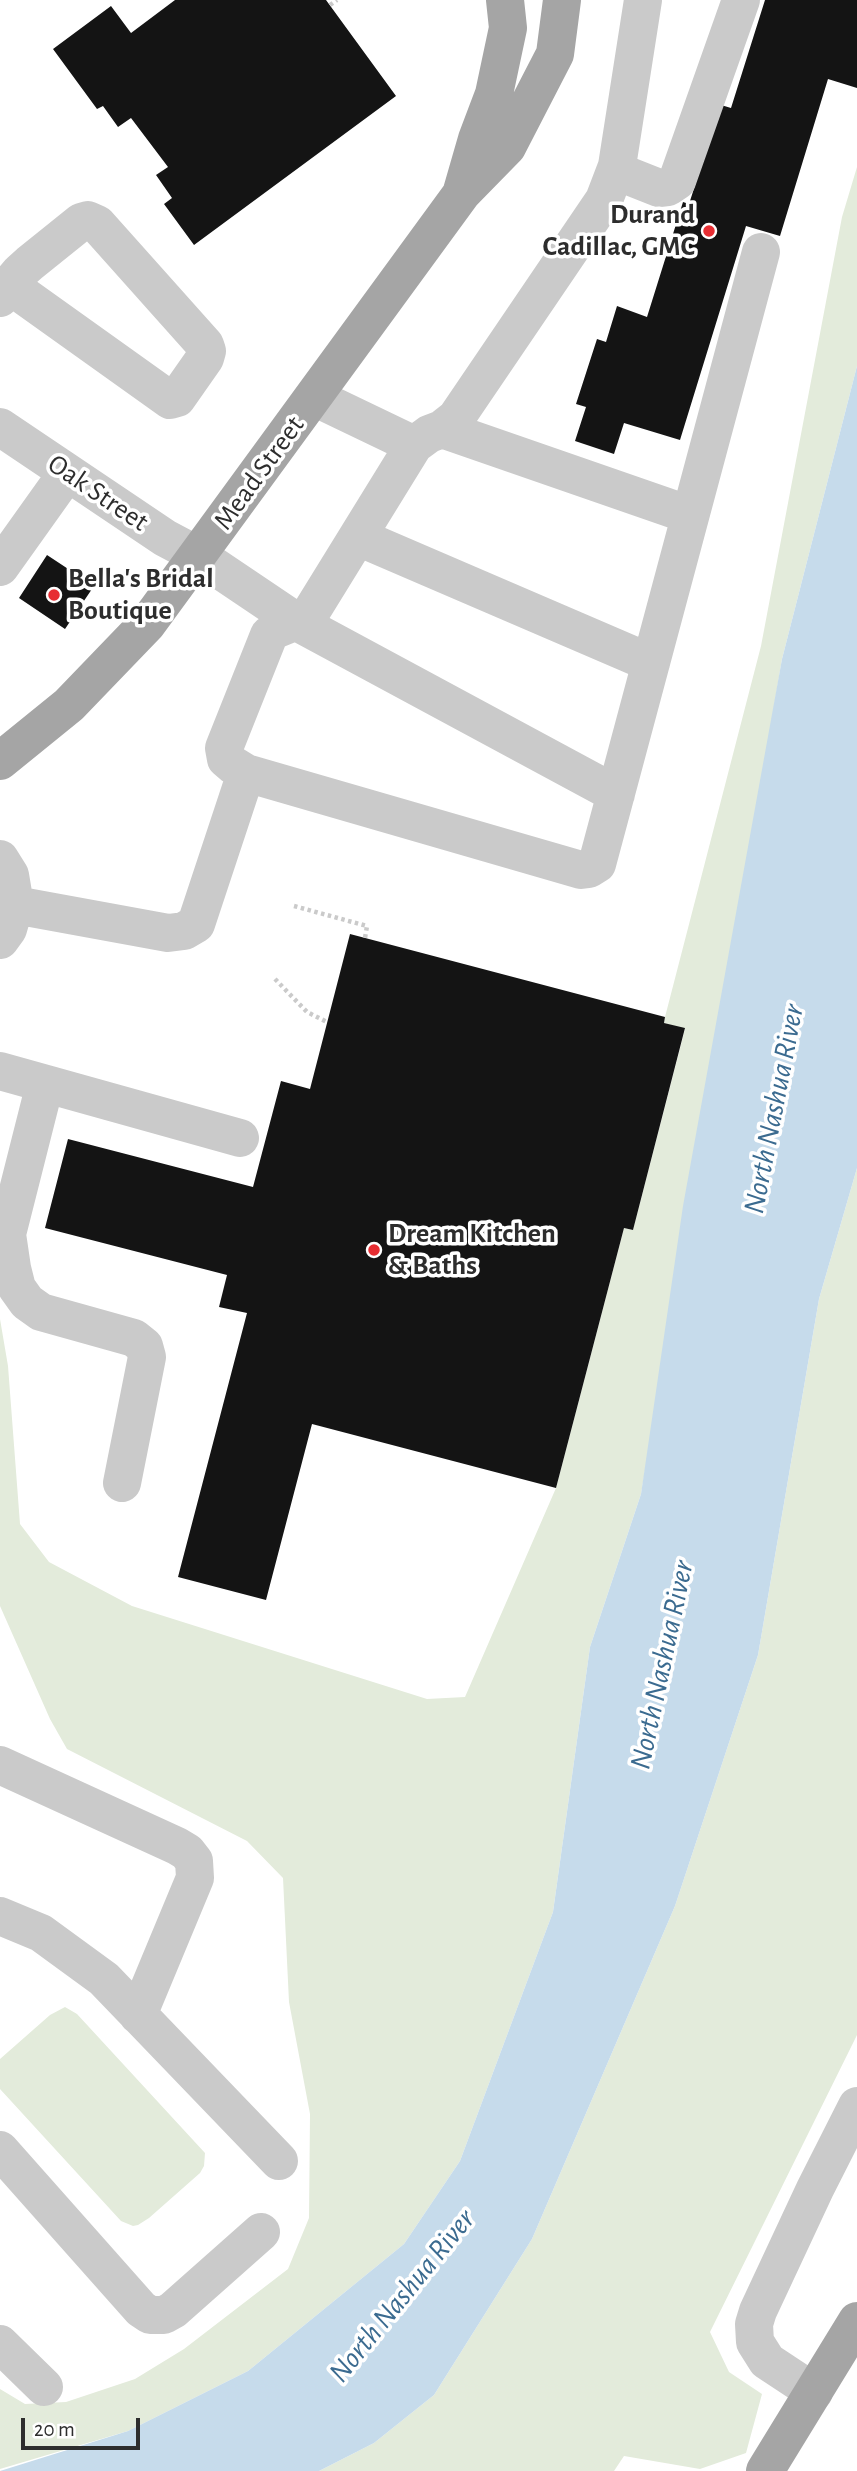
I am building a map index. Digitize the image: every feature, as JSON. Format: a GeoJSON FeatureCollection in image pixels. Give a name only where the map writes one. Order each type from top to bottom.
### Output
{"type":"FeatureCollection","features":[{"type":"Feature","properties":{"kind":"main road","name":"Mead Street"},"geometry":{"type":"LineString","coordinates":[[462,192],[477,139],[494,94],[508,28],[505,0]]}},
{"type":"Feature","properties":{"kind":"main road","name":"Mead Street"},"geometry":{"type":"LineString","coordinates":[[0,761],[78,696],[147,624],[462,192],[507,148],[555,54],[562,0]]}},
{"type":"Feature","properties":{"kind":"main road"},"geometry":{"type":"LineString","coordinates":[[765,2471],[857,2321]]}},
{"type":"Feature","properties":{"kind":"street"},"geometry":{"type":"LineString","coordinates":[[643,0],[616,171],[604,200],[456,418],[428,437],[358,537],[311,612],[269,635],[224,748],[226,759],[246,772],[581,870],[597,864],[761,252]]}},
{"type":"Feature","properties":{"kind":"street"},"geometry":{"type":"LineString","coordinates":[[616,171],[659,188],[668,187],[677,181],[741,0]]}},
{"type":"Feature","properties":{"kind":"street"},"geometry":{"type":"LineString","coordinates":[[88,220],[97,224],[205,345],[205,358],[177,398],[170,400],[5,291],[30,263],[81,222],[88,220]]}},
{"type":"Feature","properties":{"kind":"street"},"geometry":{"type":"LineString","coordinates":[[314,397],[428,437],[690,515]]}},
{"type":"Feature","properties":{"kind":"street","name":"Oak Street"},"geometry":{"type":"LineString","coordinates":[[0,426],[165,538],[198,556],[297,622],[616,794]]}},
{"type":"Feature","properties":{"kind":"street"},"geometry":{"type":"LineString","coordinates":[[0,567],[67,473]]}},
{"type":"Feature","properties":{"kind":"street"},"geometry":{"type":"LineString","coordinates":[[358,537],[650,663]]}},
{"type":"Feature","properties":{"kind":"street"},"geometry":{"type":"LineString","coordinates":[[15,905],[168,933],[184,931],[196,924],[246,772]]}},
{"type":"Feature","properties":{"kind":"street"},"geometry":{"type":"LineString","coordinates":[[0,859],[10,875],[15,905],[8,929],[0,940]]}},
{"type":"Feature","properties":{"kind":"street"},"geometry":{"type":"LineString","coordinates":[[0,1071],[240,1138]]}},
{"type":"Feature","properties":{"kind":"street"},"geometry":{"type":"LineString","coordinates":[[46,1084],[7,1234],[12,1268],[17,1288],[27,1302],[41,1312],[134,1338],[144,1346],[147,1357],[122,1483]]}},
{"type":"Feature","properties":{"kind":"street"},"geometry":{"type":"LineString","coordinates":[[0,1765],[187,1852],[194,1861],[195,1878],[138,2015]]}},
{"type":"Feature","properties":{"kind":"street"},"geometry":{"type":"LineString","coordinates":[[0,1916],[41,1933],[104,1979],[279,2161]]}},
{"type":"Feature","properties":{"kind":"street"},"geometry":{"type":"LineString","coordinates":[[814,2392],[767,2361],[755,2342],[754,2324],[815,2189],[857,2106]]}},
{"type":"Feature","properties":{"kind":"street"},"geometry":{"type":"LineString","coordinates":[[0,2150],[141,2309],[150,2315],[164,2315],[173,2310],[261,2232]]}},
{"type":"Feature","properties":{"kind":"street"},"geometry":{"type":"LineString","coordinates":[[0,2344],[44,2387]]}},
{"type":"Feature","properties":{"kind":"path"},"geometry":{"type":"LineString","coordinates":[[330,5],[337,0]]}},
{"type":"Feature","properties":{"kind":"path"},"geometry":{"type":"LineString","coordinates":[[294,905],[368,926],[365,938]]}},
{"type":"Feature","properties":{"kind":"path"},"geometry":{"type":"LineString","coordinates":[[275,979],[307,1012],[327,1021]]}},
{"type":"Feature","properties":{"kind":"green space"},"geometry":{"type":"Polygon","coordinates":[[[857,167],[857,366],[782,659],[641,1494],[590,1647],[553,1912],[460,2161],[404,2244],[248,2371],[128,2431],[0,2469],[0,2389],[25,2404],[66,2402],[135,2379],[184,2349],[288,2269],[309,2218],[310,2114],[289,2002],[283,1878],[247,1841],[67,1749],[50,1719],[0,1606],[0,1319],[8,1366],[20,1524],[49,1562],[132,1606],[427,1699],[465,1697],[556,1488],[624,1228],[633,1230],[685,1029],[664,1023],[665,1017],[761,646],[842,217],[857,167]]]}},
{"type":"Feature","properties":{"kind":"green space"},"geometry":{"type":"Polygon","coordinates":[[[857,1168],[857,2035],[710,2332],[729,2372],[762,2394],[746,2453],[700,2469],[624,2456],[614,2471],[319,2471],[374,2443],[434,2395],[532,2239],[675,1906],[758,1655],[819,1299],[857,1168]]]}},
{"type":"Feature","properties":{"kind":"green space"},"geometry":{"type":"Polygon","coordinates":[[[65,2007],[77,2014],[205,2153],[204,2166],[200,2173],[138,2225],[133,2226],[121,2221],[0,2089],[0,2059],[50,2015],[65,2007]]]}},
{"type":"Feature","properties":{"kind":"water","name":"North Nashua River"},"geometry":{"type":"Polygon","coordinates":[[[857,366],[857,1168],[819,1299],[758,1655],[675,1906],[532,2239],[434,2395],[374,2443],[319,2471],[0,2471],[128,2431],[248,2371],[404,2244],[460,2161],[553,1912],[590,1647],[641,1494],[683,1206],[782,659],[857,366]]]}},
{"type":"Feature","properties":{"kind":"building"},"geometry":{"type":"Polygon","coordinates":[[[175,0],[326,0],[396,96],[194,245],[164,204],[172,198],[156,175],[168,167],[131,118],[118,127],[103,106],[97,109],[53,49],[111,6],[131,33],[175,0]]]}},
{"type":"Feature","properties":{"kind":"building","name":"Durand Cadillac, GMC"},"geometry":{"type":"Polygon","coordinates":[[[765,0],[857,0],[857,88],[828,79],[780,236],[746,226],[680,440],[624,423],[614,454],[575,441],[586,407],[576,404],[597,339],[606,342],[617,306],[647,317],[683,202],[689,204],[721,105],[731,108],[765,0]]]}},
{"type":"Feature","properties":{"kind":"building","name":"Bella's Bridal Boutique"},"geometry":{"type":"Polygon","coordinates":[[[47,555],[94,586],[65,629],[19,598],[47,555]]]}},
{"type":"Feature","properties":{"kind":"building","name":"Dream Kitchen & Baths"},"geometry":{"type":"Polygon","coordinates":[[[350,934],[665,1017],[664,1023],[685,1028],[633,1230],[624,1228],[556,1488],[312,1424],[266,1600],[178,1577],[247,1313],[219,1307],[227,1275],[45,1228],[68,1139],[253,1187],[281,1081],[310,1089],[350,934]]]}},
{"type":"Feature","properties":{"kind":"place","name":"Durand Cadillac, GMC"},"geometry":{"type":"Point","coordinates":[709,231]}},
{"type":"Feature","properties":{"kind":"place","name":"Bella's Bridal Boutique"},"geometry":{"type":"Point","coordinates":[54,595]}},
{"type":"Feature","properties":{"kind":"place","name":"Dream Kitchen & Baths"},"geometry":{"type":"Point","coordinates":[374,1250]}}]}
